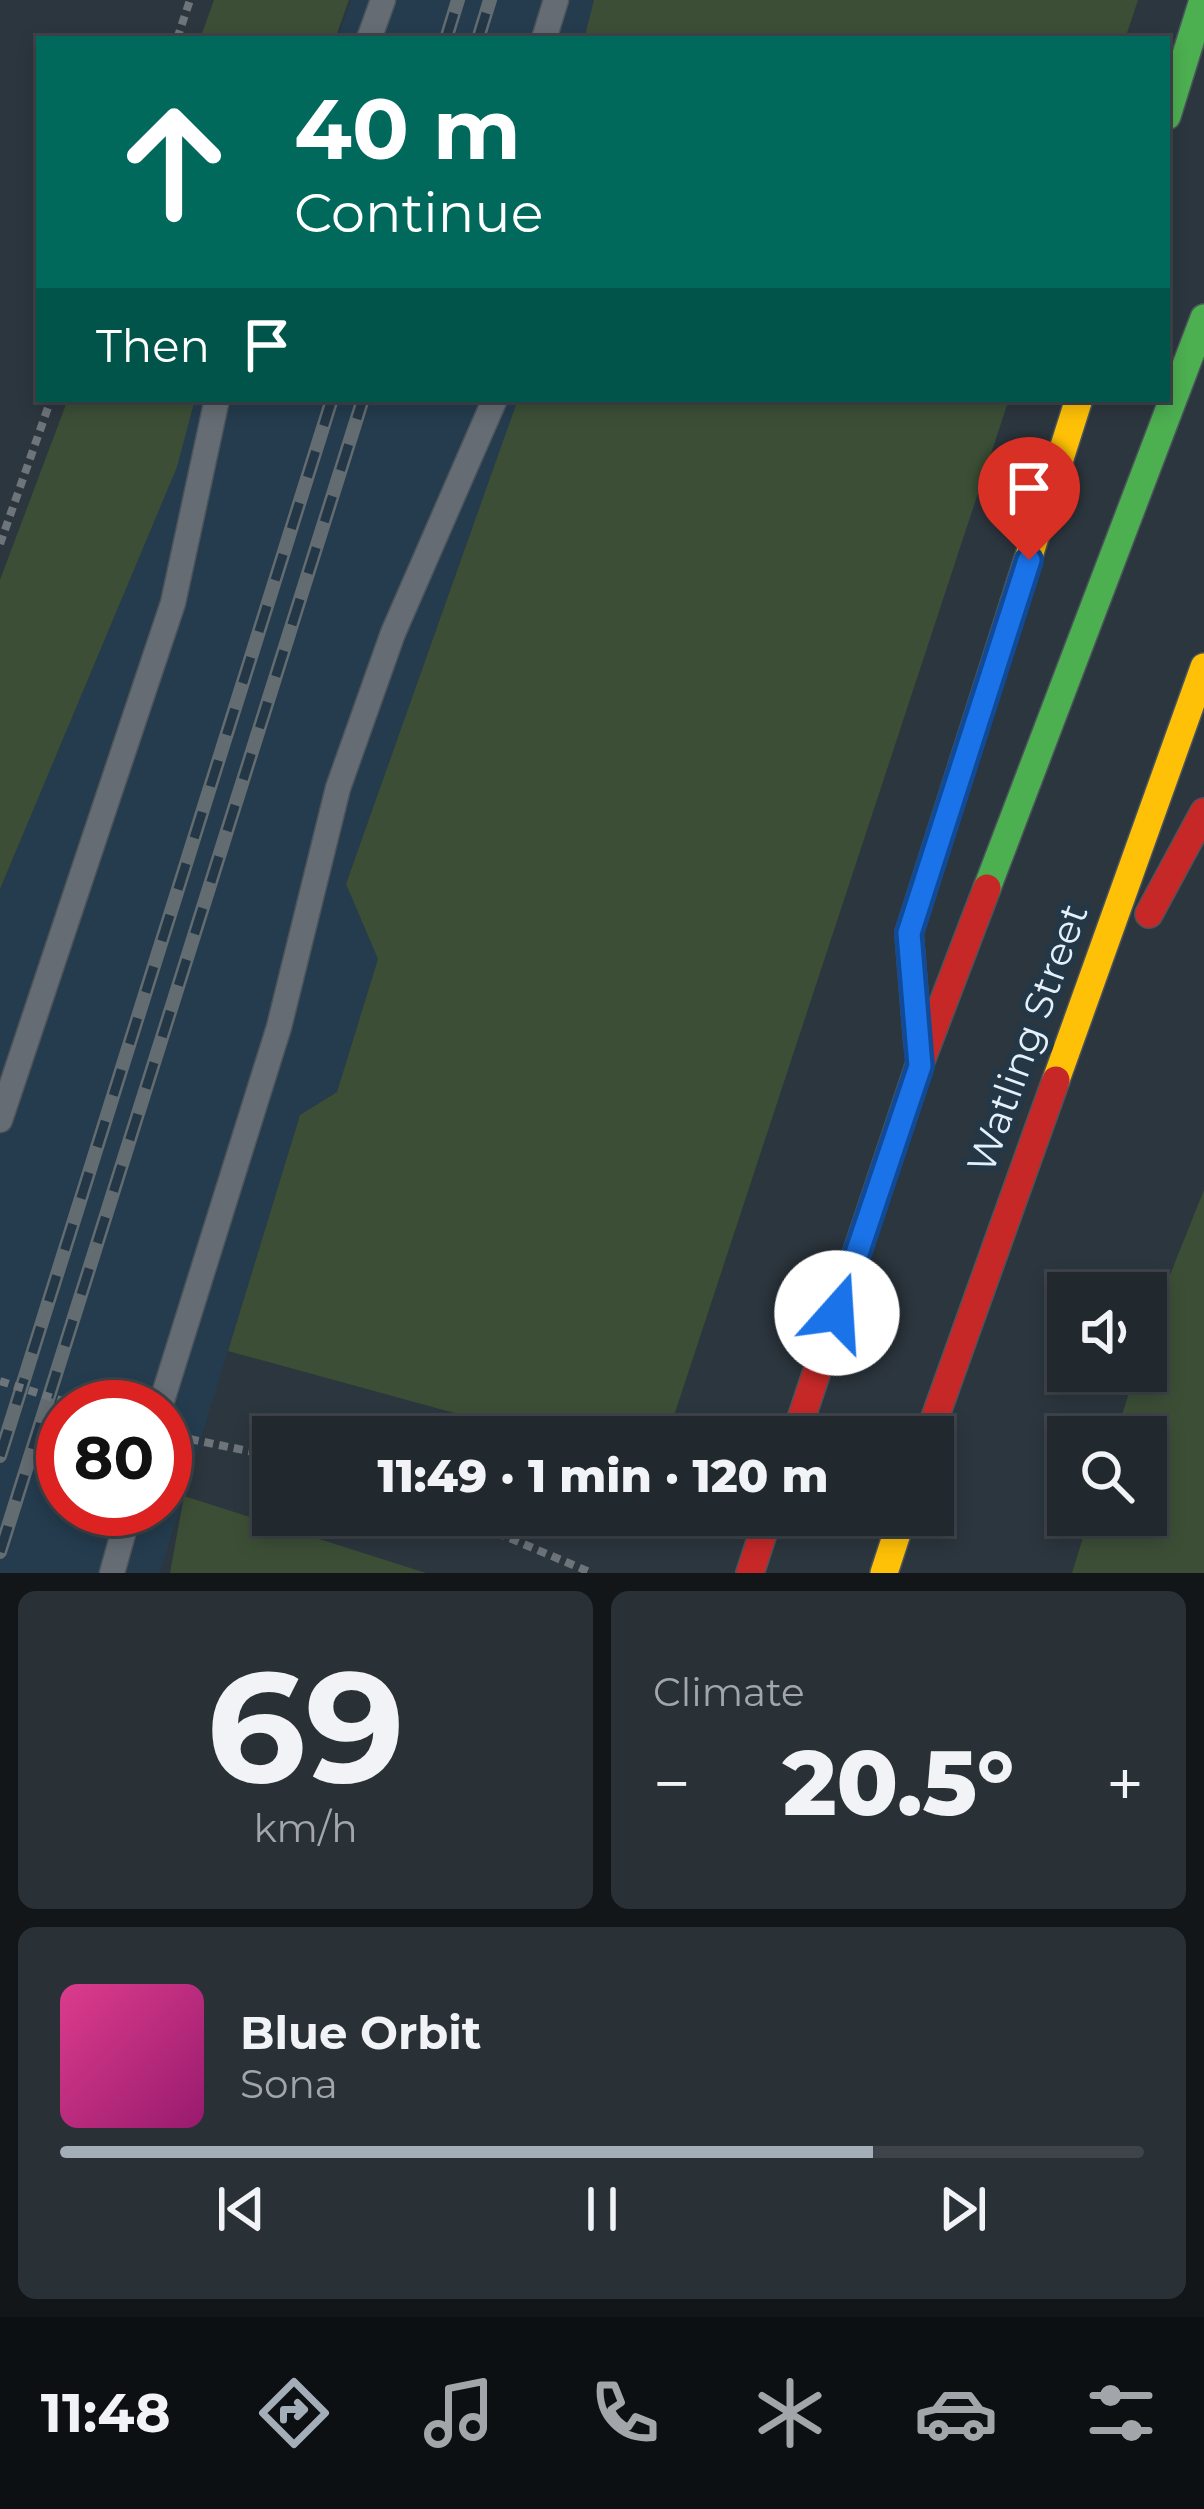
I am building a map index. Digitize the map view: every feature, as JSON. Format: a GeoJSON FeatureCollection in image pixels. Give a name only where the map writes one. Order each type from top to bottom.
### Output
{"type":"FeatureCollection","features":[{"type":"Feature","properties":{"kind":"highway"},"geometry":{"type":"LineString","coordinates":[[1170,106],[1203,0]]}},
{"type":"Feature","properties":{"kind":"highway"},"geometry":{"type":"LineString","coordinates":[[803,1416],[920,1066],[1204,319]]}},
{"type":"Feature","properties":{"kind":"highway"},"geometry":{"type":"LineString","coordinates":[[920,1066],[909,933],[1078,402]]}},
{"type":"Feature","properties":{"kind":"highway","name":"Watling Street"},"geometry":{"type":"LineString","coordinates":[[935,1416],[1034,1130],[1204,668]]}},
{"type":"Feature","properties":{"kind":"highway"},"geometry":{"type":"LineString","coordinates":[[1034,1130],[1204,812]]}},
{"type":"Feature","properties":{"kind":"highway"},"geometry":{"type":"LineString","coordinates":[[750,1573],[763,1536]]}},
{"type":"Feature","properties":{"kind":"highway"},"geometry":{"type":"LineString","coordinates":[[884,1573],[896,1536]]}},
{"type":"Feature","properties":{"kind":"lane"},"geometry":{"type":"LineString","coordinates":[[370,36],[383,0]]}},
{"type":"Feature","properties":{"kind":"lane"},"geometry":{"type":"LineString","coordinates":[[545,36],[556,0]]}},
{"type":"Feature","properties":{"kind":"lane"},"geometry":{"type":"LineString","coordinates":[[0,1120],[173,603],[216,402]]}},
{"type":"Feature","properties":{"kind":"lane"},"geometry":{"type":"LineString","coordinates":[[168,1380],[279,1027],[338,788],[393,633],[495,402]]}},
{"type":"Feature","properties":{"kind":"lane"},"geometry":{"type":"LineString","coordinates":[[112,1573],[122,1536]]}},
{"type":"Feature","properties":{"kind":"path"},"geometry":{"type":"LineString","coordinates":[[178,36],[190,0]]}},
{"type":"Feature","properties":{"kind":"path"},"geometry":{"type":"LineString","coordinates":[[0,544],[50,402]]}},
{"type":"Feature","properties":{"kind":"path"},"geometry":{"type":"LineString","coordinates":[[0,1381],[36,1393]]}},
{"type":"Feature","properties":{"kind":"path"},"geometry":{"type":"LineString","coordinates":[[192,1440],[252,1452]]}},
{"type":"Feature","properties":{"kind":"path"},"geometry":{"type":"LineString","coordinates":[[505,1536],[592,1573]]}},
{"type":"Feature","properties":{"kind":"shaded area"},"geometry":{"type":"Polygon","coordinates":[[[351,0],[594,0],[585,36],[338,36],[351,0]]]}},
{"type":"Feature","properties":{"kind":"shaded area"},"geometry":{"type":"Polygon","coordinates":[[[194,402],[517,402],[346,884],[378,959],[337,1092],[300,1115],[192,1468],[192,1380],[36,1380],[36,1536],[171,1536],[160,1573],[0,1573],[0,889],[177,467],[194,402]]]}},
{"type":"Feature","properties":{"kind":"green space"},"geometry":{"type":"Polygon","coordinates":[[[214,0],[349,0],[336,36],[201,36],[214,0]]]}},
{"type":"Feature","properties":{"kind":"green space"},"geometry":{"type":"Polygon","coordinates":[[[594,0],[1138,0],[1126,36],[585,36],[594,0]]]}},
{"type":"Feature","properties":{"kind":"green space"},"geometry":{"type":"Polygon","coordinates":[[[67,402],[194,402],[177,467],[0,889],[0,580],[67,402]]]}},
{"type":"Feature","properties":{"kind":"green space"},"geometry":{"type":"Polygon","coordinates":[[[517,402],[1008,402],[674,1416],[465,1416],[228,1351],[300,1115],[337,1092],[378,959],[346,884],[517,402]]]}},
{"type":"Feature","properties":{"kind":"green space"},"geometry":{"type":"Polygon","coordinates":[[[1204,1190],[1204,1573],[1072,1573],[1083,1536],[1167,1536],[1167,1416],[1122,1416],[1129,1392],[1167,1392],[1167,1282],[1204,1190]]]}},
{"type":"Feature","properties":{"kind":"green space"},"geometry":{"type":"Polygon","coordinates":[[[192,1499],[252,1518],[252,1536],[310,1536],[426,1573],[170,1573],[177,1536],[192,1536],[192,1499]]]}},
{"type":"Feature","properties":{"kind":"railway"},"geometry":{"type":"LineString","coordinates":[[447,36],[458,0]]}},
{"type":"Feature","properties":{"kind":"railway"},"geometry":{"type":"LineString","coordinates":[[479,36],[490,0]]}},
{"type":"Feature","properties":{"kind":"railway"},"geometry":{"type":"LineString","coordinates":[[0,1456],[331,402]]}},
{"type":"Feature","properties":{"kind":"railway"},"geometry":{"type":"LineString","coordinates":[[0,1552],[362,402]]}},
{"type":"Feature","properties":{"kind":"traffic: fast"},"geometry":{"type":"LineString","coordinates":[[1170,106],[1203,0]]}},
{"type":"Feature","properties":{"kind":"traffic: fast"},"geometry":{"type":"LineString","coordinates":[[987,888],[1204,318]]}},
{"type":"Feature","properties":{"kind":"traffic: slow"},"geometry":{"type":"LineString","coordinates":[[1014,603],[1078,402]]}},
{"type":"Feature","properties":{"kind":"traffic: slow"},"geometry":{"type":"LineString","coordinates":[[1056,1080],[1204,667]]}},
{"type":"Feature","properties":{"kind":"traffic: slow"},"geometry":{"type":"LineString","coordinates":[[884,1573],[896,1536]]}},
{"type":"Feature","properties":{"kind":"traffic: jam"},"geometry":{"type":"LineString","coordinates":[[918,1044],[909,933],[1014,603]]}},
{"type":"Feature","properties":{"kind":"traffic: jam"},"geometry":{"type":"LineString","coordinates":[[1149,914],[1204,812]]}},
{"type":"Feature","properties":{"kind":"traffic: jam"},"geometry":{"type":"LineString","coordinates":[[802,1416],[919,1066],[987,888]]}},
{"type":"Feature","properties":{"kind":"traffic: jam"},"geometry":{"type":"LineString","coordinates":[[936,1416],[1056,1080]]}},
{"type":"Feature","properties":{"kind":"traffic: jam"},"geometry":{"type":"LineString","coordinates":[[750,1573],[762,1536]]}},
{"type":"Feature","properties":{"kind":"route"},"geometry":{"type":"LineString","coordinates":[[837,1313],[920,1066],[909,933],[1029,560]]}}]}
